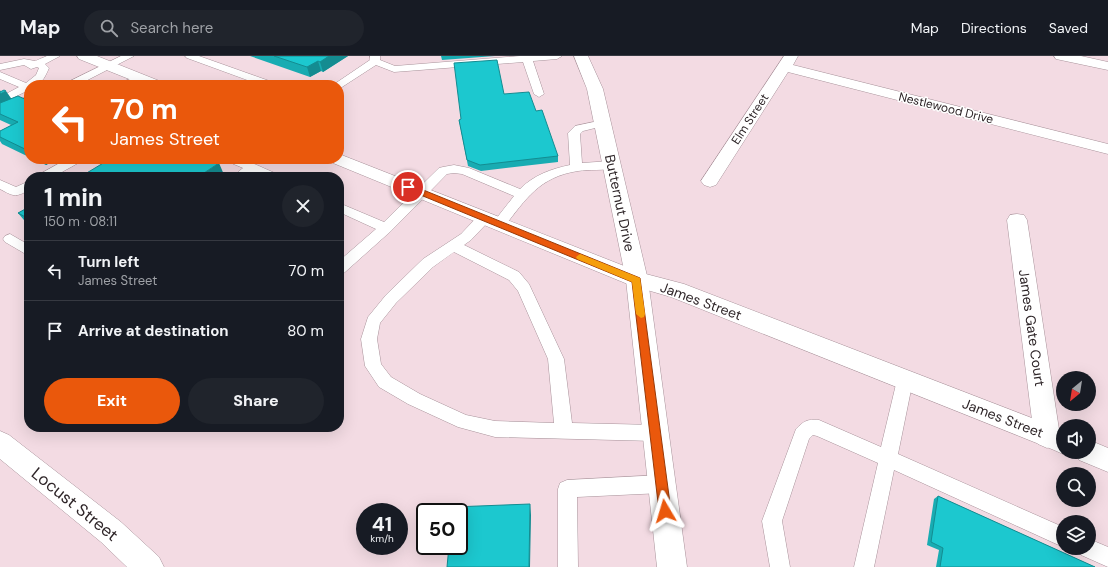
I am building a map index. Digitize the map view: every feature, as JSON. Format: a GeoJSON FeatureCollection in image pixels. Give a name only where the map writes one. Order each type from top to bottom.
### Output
{"type":"FeatureCollection","features":[{"type":"Feature","properties":{"kind":"street"},"geometry":{"type":"LineString","coordinates":[[84,56],[144,80]]}},
{"type":"Feature","properties":{"kind":"street","name":"Butternut Drive"},"geometry":{"type":"LineString","coordinates":[[581,56],[595,89],[636,280],[672,567]]}},
{"type":"Feature","properties":{"kind":"street"},"geometry":{"type":"LineString","coordinates":[[1061,56],[1108,66]]}},
{"type":"Feature","properties":{"kind":"street","name":"Nestlewood Drive"},"geometry":{"type":"LineString","coordinates":[[787,61],[1108,149]]}},
{"type":"Feature","properties":{"kind":"street","name":"Elm Street"},"geometry":{"type":"LineString","coordinates":[[710,181],[787,61]]}},
{"type":"Feature","properties":{"kind":"street","name":"James Street"},"geometry":{"type":"LineString","coordinates":[[344,161],[636,280],[676,290],[1055,439]]}},
{"type":"Feature","properties":{"kind":"street","name":"James Gate Court"},"geometry":{"type":"LineString","coordinates":[[1017,220],[1055,439]]}},
{"type":"Feature","properties":{"kind":"street","name":"Locust Street"},"geometry":{"type":"LineString","coordinates":[[0,443],[111,532],[148,567]]}},
{"type":"Feature","properties":{"kind":"street"},"geometry":{"type":"LineString","coordinates":[[1096,455],[1108,460]]}},
{"type":"Feature","properties":{"kind":"lane"},"geometry":{"type":"LineString","coordinates":[[1,72],[39,63],[56,56]]}},
{"type":"Feature","properties":{"kind":"lane"},"geometry":{"type":"LineString","coordinates":[[80,80],[129,56]]}},
{"type":"Feature","properties":{"kind":"lane"},"geometry":{"type":"LineString","coordinates":[[190,56],[257,80]]}},
{"type":"Feature","properties":{"kind":"lane"},"geometry":{"type":"LineString","coordinates":[[344,81],[375,59],[394,69],[526,57],[557,56]]}},
{"type":"Feature","properties":{"kind":"lane"},"geometry":{"type":"LineString","coordinates":[[526,57],[539,94]]}},
{"type":"Feature","properties":{"kind":"lane"},"geometry":{"type":"LineString","coordinates":[[36,80],[40,77],[44,68],[39,63]]}},
{"type":"Feature","properties":{"kind":"lane"},"geometry":{"type":"LineString","coordinates":[[1,72],[24,84]]}},
{"type":"Feature","properties":{"kind":"lane"},"geometry":{"type":"LineString","coordinates":[[135,80],[139,78]]}},
{"type":"Feature","properties":{"kind":"lane"},"geometry":{"type":"LineString","coordinates":[[0,101],[24,89]]}},
{"type":"Feature","properties":{"kind":"lane"},"geometry":{"type":"LineString","coordinates":[[0,112],[24,101]]}},
{"type":"Feature","properties":{"kind":"lane"},"geometry":{"type":"LineString","coordinates":[[576,167],[574,133],[579,128],[602,124]]}},
{"type":"Feature","properties":{"kind":"lane"},"geometry":{"type":"LineString","coordinates":[[53,172],[67,164]]}},
{"type":"Feature","properties":{"kind":"lane"},"geometry":{"type":"LineString","coordinates":[[244,164],[261,172]]}},
{"type":"Feature","properties":{"kind":"lane"},"geometry":{"type":"LineString","coordinates":[[612,165],[584,165],[568,168],[539,181],[491,221],[428,262],[391,299],[373,321],[369,339],[373,366],[385,382],[414,399],[464,422],[495,429],[656,433]]}},
{"type":"Feature","properties":{"kind":"lane"},"geometry":{"type":"LineString","coordinates":[[246,172],[252,168]]}},
{"type":"Feature","properties":{"kind":"lane"},"geometry":{"type":"LineString","coordinates":[[344,264],[386,228],[442,171],[454,169],[465,171],[523,195]]}},
{"type":"Feature","properties":{"kind":"lane"},"geometry":{"type":"LineString","coordinates":[[0,184],[16,192],[24,188]]}},
{"type":"Feature","properties":{"kind":"lane"},"geometry":{"type":"LineString","coordinates":[[344,209],[386,228]]}},
{"type":"Feature","properties":{"kind":"lane"},"geometry":{"type":"LineString","coordinates":[[10,240],[24,248]]}},
{"type":"Feature","properties":{"kind":"lane"},"geometry":{"type":"LineString","coordinates":[[453,245],[514,276],[524,288],[556,359],[564,431]]}},
{"type":"Feature","properties":{"kind":"lane"},"geometry":{"type":"LineString","coordinates":[[864,567],[906,380]]}},
{"type":"Feature","properties":{"kind":"lane"},"geometry":{"type":"LineString","coordinates":[[780,567],[772,521],[802,435],[809,428],[819,428],[1056,534]]}},
{"type":"Feature","properties":{"kind":"lane"},"geometry":{"type":"LineString","coordinates":[[568,567],[567,489],[662,484]]}},
{"type":"Feature","properties":{"kind":"lane"},"geometry":{"type":"LineString","coordinates":[[1096,552],[1108,557]]}},
{"type":"Feature","properties":{"kind":"building"},"geometry":{"type":"Polygon","coordinates":[[[274,56],[329,56],[320,62],[318,61],[307,67],[274,56]]]}},
{"type":"Feature","properties":{"kind":"building"},"geometry":{"type":"Polygon","coordinates":[[[497,60],[504,94],[529,92],[536,111],[542,110],[558,156],[480,165],[467,160],[459,120],[461,119],[454,63],[497,60]]]}},
{"type":"Feature","properties":{"kind":"building"},"geometry":{"type":"Polygon","coordinates":[[[18,96],[24,99],[24,149],[0,137],[0,131],[18,122],[0,114],[0,103],[18,96]]]}},
{"type":"Feature","properties":{"kind":"building"},"geometry":{"type":"Polygon","coordinates":[[[102,164],[218,164],[206,172],[88,172],[102,164]]]}},
{"type":"Feature","properties":{"kind":"building"},"geometry":{"type":"Polygon","coordinates":[[[24,210],[24,216],[18,213],[24,210]]]}},
{"type":"Feature","properties":{"kind":"building"},"geometry":{"type":"Polygon","coordinates":[[[938,496],[1056,549],[1056,555],[1068,555],[1095,567],[940,567],[943,548],[931,542],[938,496]]]}},
{"type":"Feature","properties":{"kind":"building"},"geometry":{"type":"Polygon","coordinates":[[[530,504],[529,567],[447,567],[448,555],[468,555],[468,506],[530,504]]]}},
{"type":"Feature","properties":{"kind":"slow traffic"},"geometry":{"type":"LineString","coordinates":[[580,257],[636,280],[641,314]]}},
{"type":"Feature","properties":{"kind":"route"},"geometry":{"type":"LineString","coordinates":[[408,187],[636,280],[665,511]]}}]}
